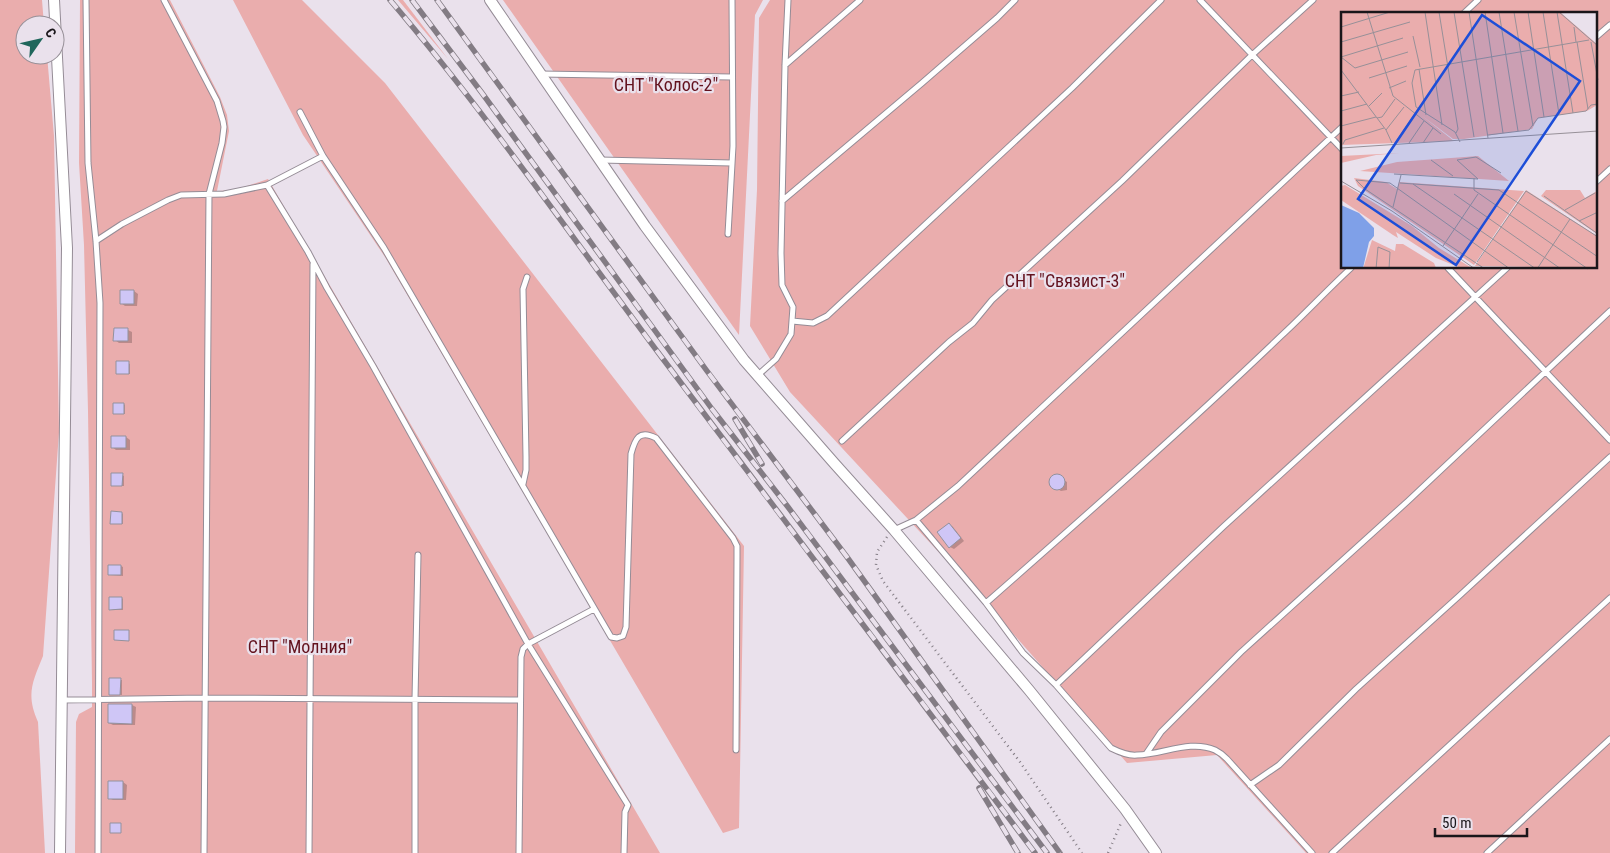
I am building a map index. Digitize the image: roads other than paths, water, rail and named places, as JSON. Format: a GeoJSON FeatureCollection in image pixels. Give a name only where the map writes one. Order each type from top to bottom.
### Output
{"type":"FeatureCollection","features":[{"type":"Feature","properties":{"kind":"street"},"geometry":{"type":"LineString","coordinates":[[54,0],[67,248],[60,700],[60,853]]}},
{"type":"Feature","properties":{"kind":"street"},"geometry":{"type":"LineString","coordinates":[[490,0],[645,226],[744,360],[894,530],[1029,690],[1125,809],[1156,853]]}},
{"type":"Feature","properties":{"kind":"lane"},"geometry":{"type":"LineString","coordinates":[[86,0],[88,163],[100,303],[98,853]]}},
{"type":"Feature","properties":{"kind":"lane"},"geometry":{"type":"LineString","coordinates":[[164,0],[217,102],[224,127],[222,143],[209,194],[204,853]]}},
{"type":"Feature","properties":{"kind":"lane"},"geometry":{"type":"LineString","coordinates":[[728,234],[732,164],[732,0]]}},
{"type":"Feature","properties":{"kind":"lane"},"geometry":{"type":"LineString","coordinates":[[758,376],[776,359],[791,334],[793,307],[782,285],[781,253],[788,0]]}},
{"type":"Feature","properties":{"kind":"lane"},"geometry":{"type":"LineString","coordinates":[[785,64],[860,0]]}},
{"type":"Feature","properties":{"kind":"lane"},"geometry":{"type":"LineString","coordinates":[[782,201],[922,83],[1015,0]]}},
{"type":"Feature","properties":{"kind":"lane"},"geometry":{"type":"LineString","coordinates":[[792,320],[813,323],[826,316],[1072,88],[1161,0]]}},
{"type":"Feature","properties":{"kind":"lane"},"geometry":{"type":"LineString","coordinates":[[1200,0],[1341,148]]}},
{"type":"Feature","properties":{"kind":"lane"},"geometry":{"type":"LineString","coordinates":[[842,441],[949,342],[973,323],[992,300],[1122,181],[1252,54],[1314,0]]}},
{"type":"Feature","properties":{"kind":"lane"},"geometry":{"type":"LineString","coordinates":[[1465,12],[1478,0]]}},
{"type":"Feature","properties":{"kind":"lane"},"geometry":{"type":"LineString","coordinates":[[1598,35],[1610,25]]}},
{"type":"Feature","properties":{"kind":"lane"},"geometry":{"type":"LineString","coordinates":[[540,74],[732,76]]}},
{"type":"Feature","properties":{"kind":"lane"},"geometry":{"type":"LineString","coordinates":[[300,112],[323,156],[384,248],[611,637],[623,636],[626,627],[631,454],[634,441],[640,436],[649,434],[656,438],[733,538],[737,546],[736,750]]}},
{"type":"Feature","properties":{"kind":"lane"},"geometry":{"type":"LineString","coordinates":[[894,530],[916,520],[958,486],[1341,128]]}},
{"type":"Feature","properties":{"kind":"lane"},"geometry":{"type":"LineString","coordinates":[[96,241],[122,224],[181,195],[224,194],[267,185],[323,156]]}},
{"type":"Feature","properties":{"kind":"lane"},"geometry":{"type":"LineString","coordinates":[[600,160],[732,164]]}},
{"type":"Feature","properties":{"kind":"lane"},"geometry":{"type":"LineString","coordinates":[[1598,180],[1610,169]]}},
{"type":"Feature","properties":{"kind":"lane"},"geometry":{"type":"LineString","coordinates":[[267,185],[313,260],[528,644],[628,805],[625,812],[624,853]]}},
{"type":"Feature","properties":{"kind":"lane"},"geometry":{"type":"LineString","coordinates":[[309,853],[313,260]]}},
{"type":"Feature","properties":{"kind":"lane"},"geometry":{"type":"LineString","coordinates":[[986,603],[1112,492],[1282,335],[1350,269]]}},
{"type":"Feature","properties":{"kind":"lane"},"geometry":{"type":"LineString","coordinates":[[1449,269],[1610,440]]}},
{"type":"Feature","properties":{"kind":"lane"},"geometry":{"type":"LineString","coordinates":[[1056,685],[1232,520],[1506,269]]}},
{"type":"Feature","properties":{"kind":"lane"},"geometry":{"type":"LineString","coordinates":[[523,484],[526,457],[522,289],[527,277]]}},
{"type":"Feature","properties":{"kind":"lane"},"geometry":{"type":"LineString","coordinates":[[1146,754],[1161,732],[1241,652],[1408,501],[1610,311]]}},
{"type":"Feature","properties":{"kind":"lane"},"geometry":{"type":"LineString","coordinates":[[1250,784],[1279,765],[1356,689],[1610,457]]}},
{"type":"Feature","properties":{"kind":"lane"},"geometry":{"type":"LineString","coordinates":[[916,520],[986,603],[1023,654],[1056,685],[1111,748],[1120,753],[1137,755],[1180,748],[1198,747],[1215,750],[1228,759],[1312,853]]}},
{"type":"Feature","properties":{"kind":"lane"},"geometry":{"type":"LineString","coordinates":[[415,853],[415,699],[418,555]]}},
{"type":"Feature","properties":{"kind":"lane"},"geometry":{"type":"LineString","coordinates":[[1332,853],[1610,598]]}},
{"type":"Feature","properties":{"kind":"lane"},"geometry":{"type":"LineString","coordinates":[[519,853],[520,700],[521,657],[523,650],[528,644],[594,609]]}},
{"type":"Feature","properties":{"kind":"lane"},"geometry":{"type":"LineString","coordinates":[[60,700],[205,698],[520,700]]}},
{"type":"Feature","properties":{"kind":"lane"},"geometry":{"type":"LineString","coordinates":[[1487,853],[1610,739]]}},
{"type":"Feature","properties":{"kind":"railway"},"geometry":{"type":"LineString","coordinates":[[390,0],[496,132],[629,314],[1035,853]]}},
{"type":"Feature","properties":{"kind":"railway"},"geometry":{"type":"LineString","coordinates":[[412,0],[712,409],[788,507],[1047,853]]}},
{"type":"Feature","properties":{"kind":"railway"},"geometry":{"type":"LineString","coordinates":[[437,0],[707,371],[847,557],[1060,853]]}},
{"type":"Feature","properties":{"kind":"railway"},"geometry":{"type":"LineString","coordinates":[[735,419],[762,464]]}},
{"type":"Feature","properties":{"kind":"railway"},"geometry":{"type":"LineString","coordinates":[[979,788],[1018,853]]}},
{"type":"Feature","properties":{"kind":"park label","name":"СНТ \"Колос-2\""},"geometry":{"type":"Point","coordinates":[666,84]}},
{"type":"Feature","properties":{"kind":"park label","name":"СНТ \"Связист-3\""},"geometry":{"type":"Point","coordinates":[1065,280]}},
{"type":"Feature","properties":{"kind":"park label","name":"СНТ \"Молния\""},"geometry":{"type":"Point","coordinates":[300,646]}}]}
